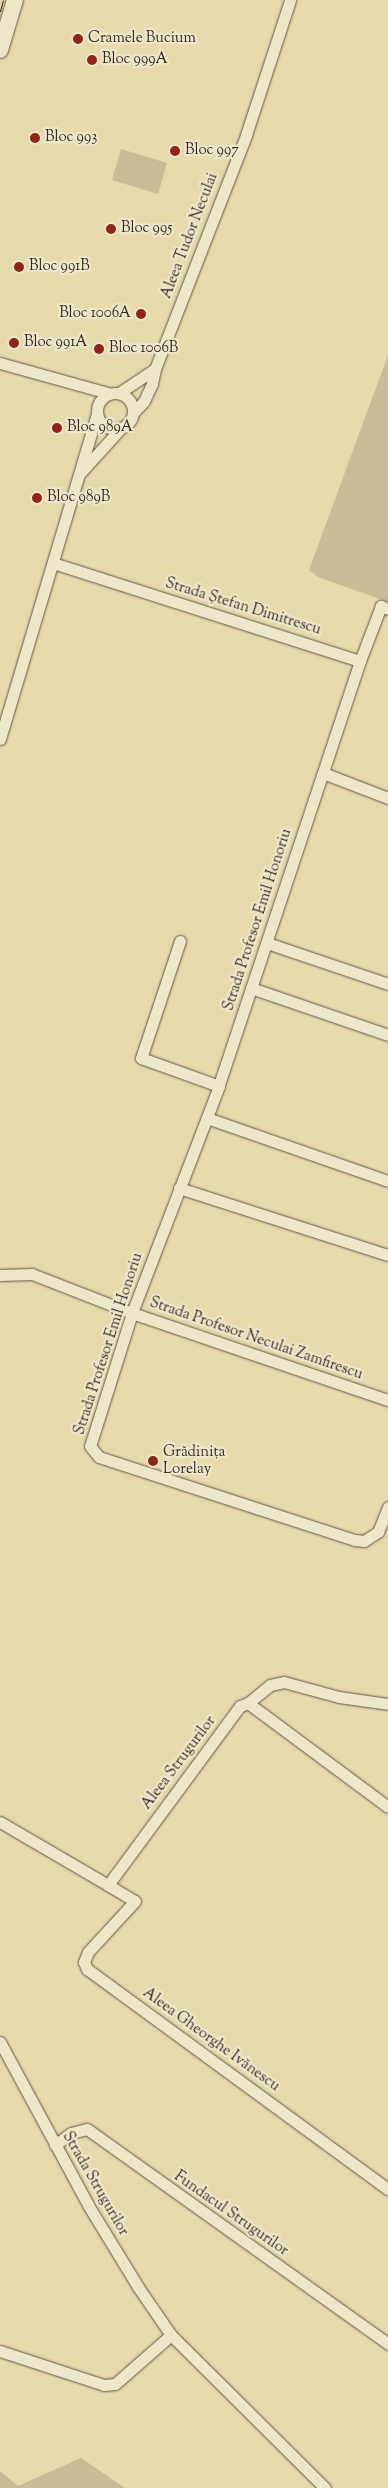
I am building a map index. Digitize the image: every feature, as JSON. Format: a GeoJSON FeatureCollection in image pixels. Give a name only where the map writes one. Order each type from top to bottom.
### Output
{"type":"FeatureCollection","features":[{"type":"Feature","properties":{"kind":"main road"},"geometry":{"type":"LineString","coordinates":[[0,50],[15,0]]}},
{"type":"Feature","properties":{"kind":"street","name":"Aleea Tudor Neculai"},"geometry":{"type":"LineString","coordinates":[[80,474],[121,428],[129,422],[133,413],[144,401],[246,135],[290,0]]}},
{"type":"Feature","properties":{"kind":"street"},"geometry":{"type":"LineString","coordinates":[[0,363],[128,398],[133,413]]}},
{"type":"Feature","properties":{"kind":"street","name":"Aleea Tudor Neculai"},"geometry":{"type":"LineString","coordinates":[[0,739],[80,474],[82,456],[97,409],[113,393],[155,369]]}},
{"type":"Feature","properties":{"kind":"street"},"geometry":{"type":"LineString","coordinates":[[75,383],[97,409],[106,427],[121,428]]}},
{"type":"Feature","properties":{"kind":"street","name":"Strada Ștefan Dimitrescu"},"geometry":{"type":"LineString","coordinates":[[53,563],[360,661]]}},
{"type":"Feature","properties":{"kind":"street"},"geometry":{"type":"LineString","coordinates":[[360,661],[381,606],[388,608]]}},
{"type":"Feature","properties":{"kind":"street","name":"Strada Profesor Emil Honoriu"},"geometry":{"type":"LineString","coordinates":[[360,661],[219,1086],[132,1313],[90,1446],[99,1458],[161,1476],[355,1540],[364,1541],[378,1532],[388,1507]]}},
{"type":"Feature","properties":{"kind":"street"},"geometry":{"type":"LineString","coordinates":[[323,773],[388,798]]}},
{"type":"Feature","properties":{"kind":"street"},"geometry":{"type":"LineString","coordinates":[[180,941],[141,1058],[219,1086]]}},
{"type":"Feature","properties":{"kind":"street"},"geometry":{"type":"LineString","coordinates":[[267,943],[388,984]]}},
{"type":"Feature","properties":{"kind":"street"},"geometry":{"type":"LineString","coordinates":[[251,988],[388,1035]]}},
{"type":"Feature","properties":{"kind":"street"},"geometry":{"type":"LineString","coordinates":[[207,1118],[388,1181]]}},
{"type":"Feature","properties":{"kind":"street"},"geometry":{"type":"LineString","coordinates":[[179,1188],[388,1255]]}},
{"type":"Feature","properties":{"kind":"street","name":"Strada Profesor Neculai Zamfirescu"},"geometry":{"type":"LineString","coordinates":[[0,1276],[32,1274],[132,1313],[388,1400]]}},
{"type":"Feature","properties":{"kind":"street","name":"Aleea Strugurilor"},"geometry":{"type":"LineString","coordinates":[[108,1885],[240,1706],[248,1703],[270,1685],[284,1682],[339,1697],[388,1704]]}},
{"type":"Feature","properties":{"kind":"street"},"geometry":{"type":"LineString","coordinates":[[248,1703],[388,1807]]}},
{"type":"Feature","properties":{"kind":"street"},"geometry":{"type":"LineString","coordinates":[[0,1822],[108,1885]]}},
{"type":"Feature","properties":{"kind":"street","name":"Aleea Gheorghe Ivănescu"},"geometry":{"type":"LineString","coordinates":[[108,1885],[134,1901],[88,1952],[84,1962],[87,1968],[388,2189]]}},
{"type":"Feature","properties":{"kind":"street","name":"Strada Strugurilor"},"geometry":{"type":"LineString","coordinates":[[0,2042],[55,2145],[138,2287],[171,2335],[325,2488]]}},
{"type":"Feature","properties":{"kind":"street","name":"Fundacul Strugurilor"},"geometry":{"type":"LineString","coordinates":[[55,2145],[70,2132],[87,2129],[388,2344]]}},
{"type":"Feature","properties":{"kind":"street"},"geometry":{"type":"LineString","coordinates":[[0,2350],[104,2385],[114,2384],[171,2335]]}},
{"type":"Feature","properties":{"kind":"shaded area"},"geometry":{"type":"Polygon","coordinates":[[[121,149],[167,163],[158,194],[112,180],[121,149]]]}},
{"type":"Feature","properties":{"kind":"shaded area"},"geometry":{"type":"Polygon","coordinates":[[[388,355],[388,602],[318,577],[309,570],[388,355]]]}},
{"type":"Feature","properties":{"kind":"shaded area"},"geometry":{"type":"Polygon","coordinates":[[[81,2458],[125,2488],[0,2488],[0,2471],[18,2486],[81,2458]]]}},
{"type":"Feature","properties":{"kind":"tram line"},"geometry":{"type":"LineString","coordinates":[[0,11],[3,0]]}},
{"type":"Feature","properties":{"kind":"place","name":"Cramele Bucium"},"geometry":{"type":"Point","coordinates":[78,39]}},
{"type":"Feature","properties":{"kind":"place","name":"Bloc 999A"},"geometry":{"type":"Point","coordinates":[92,60]}},
{"type":"Feature","properties":{"kind":"place","name":"Bloc 993"},"geometry":{"type":"Point","coordinates":[35,138]}},
{"type":"Feature","properties":{"kind":"place","name":"Bloc 997"},"geometry":{"type":"Point","coordinates":[175,151]}},
{"type":"Feature","properties":{"kind":"place","name":"Bloc 995"},"geometry":{"type":"Point","coordinates":[111,229]}},
{"type":"Feature","properties":{"kind":"place","name":"Bloc 991B"},"geometry":{"type":"Point","coordinates":[19,267]}},
{"type":"Feature","properties":{"kind":"place","name":"Bloc 1006A"},"geometry":{"type":"Point","coordinates":[141,314]}},
{"type":"Feature","properties":{"kind":"place","name":"Bloc 991A"},"geometry":{"type":"Point","coordinates":[14,343]}},
{"type":"Feature","properties":{"kind":"place","name":"Bloc 1006B"},"geometry":{"type":"Point","coordinates":[99,349]}},
{"type":"Feature","properties":{"kind":"place","name":"Bloc 989A"},"geometry":{"type":"Point","coordinates":[57,428]}},
{"type":"Feature","properties":{"kind":"place","name":"Bloc 989B"},"geometry":{"type":"Point","coordinates":[37,498]}},
{"type":"Feature","properties":{"kind":"place","name":"Grădinița Lorelay"},"geometry":{"type":"Point","coordinates":[153,1461]}}]}
